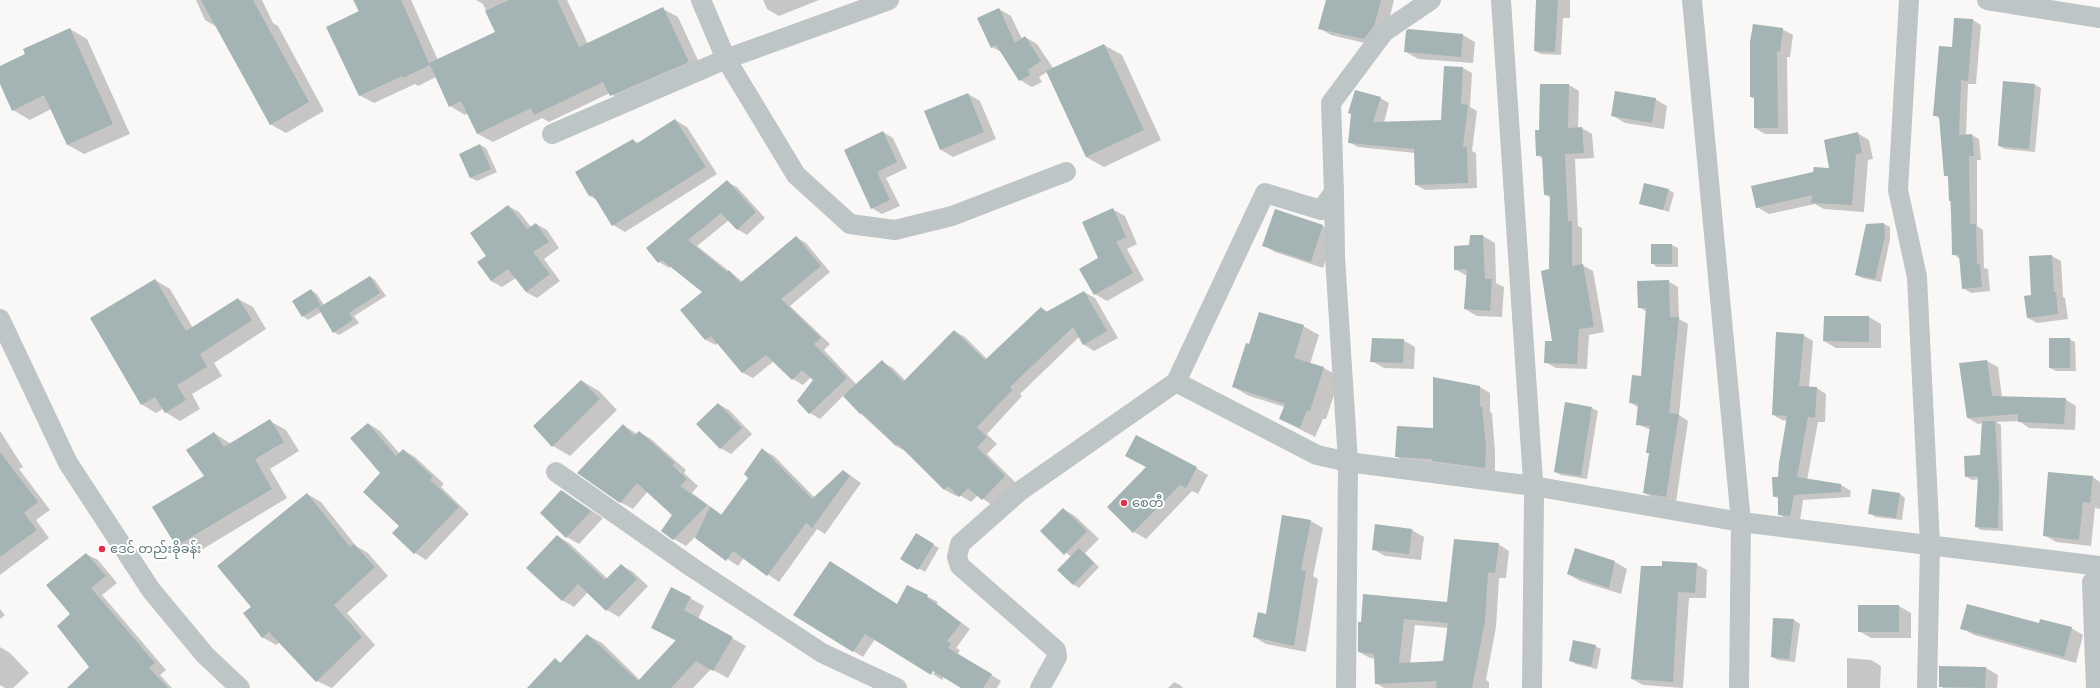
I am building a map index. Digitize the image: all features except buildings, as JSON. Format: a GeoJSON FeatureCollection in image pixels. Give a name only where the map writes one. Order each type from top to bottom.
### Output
{"type":"FeatureCollection","features":[{"type":"Feature","properties":{"kind":"street"},"geometry":{"type":"LineString","coordinates":[[701,0],[726,59],[796,175],[850,224],[895,230],[952,216],[1066,172]]}},
{"type":"Feature","properties":{"kind":"street"},"geometry":{"type":"LineString","coordinates":[[552,134],[726,59],[889,0]]}},
{"type":"Feature","properties":{"kind":"street"},"geometry":{"type":"LineString","coordinates":[[1346,688],[1348,462],[1335,257],[1331,103],[1384,32],[1431,0]]}},
{"type":"Feature","properties":{"kind":"street"},"geometry":{"type":"LineString","coordinates":[[1500,0],[1533,486],[1532,688]]}},
{"type":"Feature","properties":{"kind":"street"},"geometry":{"type":"LineString","coordinates":[[1692,0],[1741,522],[1739,688]]}},
{"type":"Feature","properties":{"kind":"street"},"geometry":{"type":"LineString","coordinates":[[1909,0],[1898,190],[1917,276],[1930,544],[1927,688]]}},
{"type":"Feature","properties":{"kind":"street"},"geometry":{"type":"LineString","coordinates":[[1987,0],[2100,18]]}},
{"type":"Feature","properties":{"kind":"street"},"geometry":{"type":"LineString","coordinates":[[1040,688],[1057,658],[1056,650],[960,566],[957,557],[960,544],[1020,490],[1176,382],[1266,193],[1321,210],[1334,192]]}},
{"type":"Feature","properties":{"kind":"street"},"geometry":{"type":"LineString","coordinates":[[0,319],[72,470],[151,590],[205,655],[240,688]]}},
{"type":"Feature","properties":{"kind":"street"},"geometry":{"type":"LineString","coordinates":[[1176,382],[1317,456],[1348,462],[1533,486],[1741,522],[2100,566]]}},
{"type":"Feature","properties":{"kind":"street"},"geometry":{"type":"LineString","coordinates":[[556,472],[693,568],[822,653],[897,688]]}},
{"type":"Feature","properties":{"kind":"street"},"geometry":{"type":"LineString","coordinates":[[2096,688],[2092,582],[2100,580]]}},
{"type":"Feature","properties":{"kind":"place","name":"စေတီ"},"geometry":{"type":"Point","coordinates":[1124,503]}},
{"type":"Feature","properties":{"kind":"place","name":"ဧဒင် တည်းခိုခန်း"},"geometry":{"type":"Point","coordinates":[102,549]}}]}
